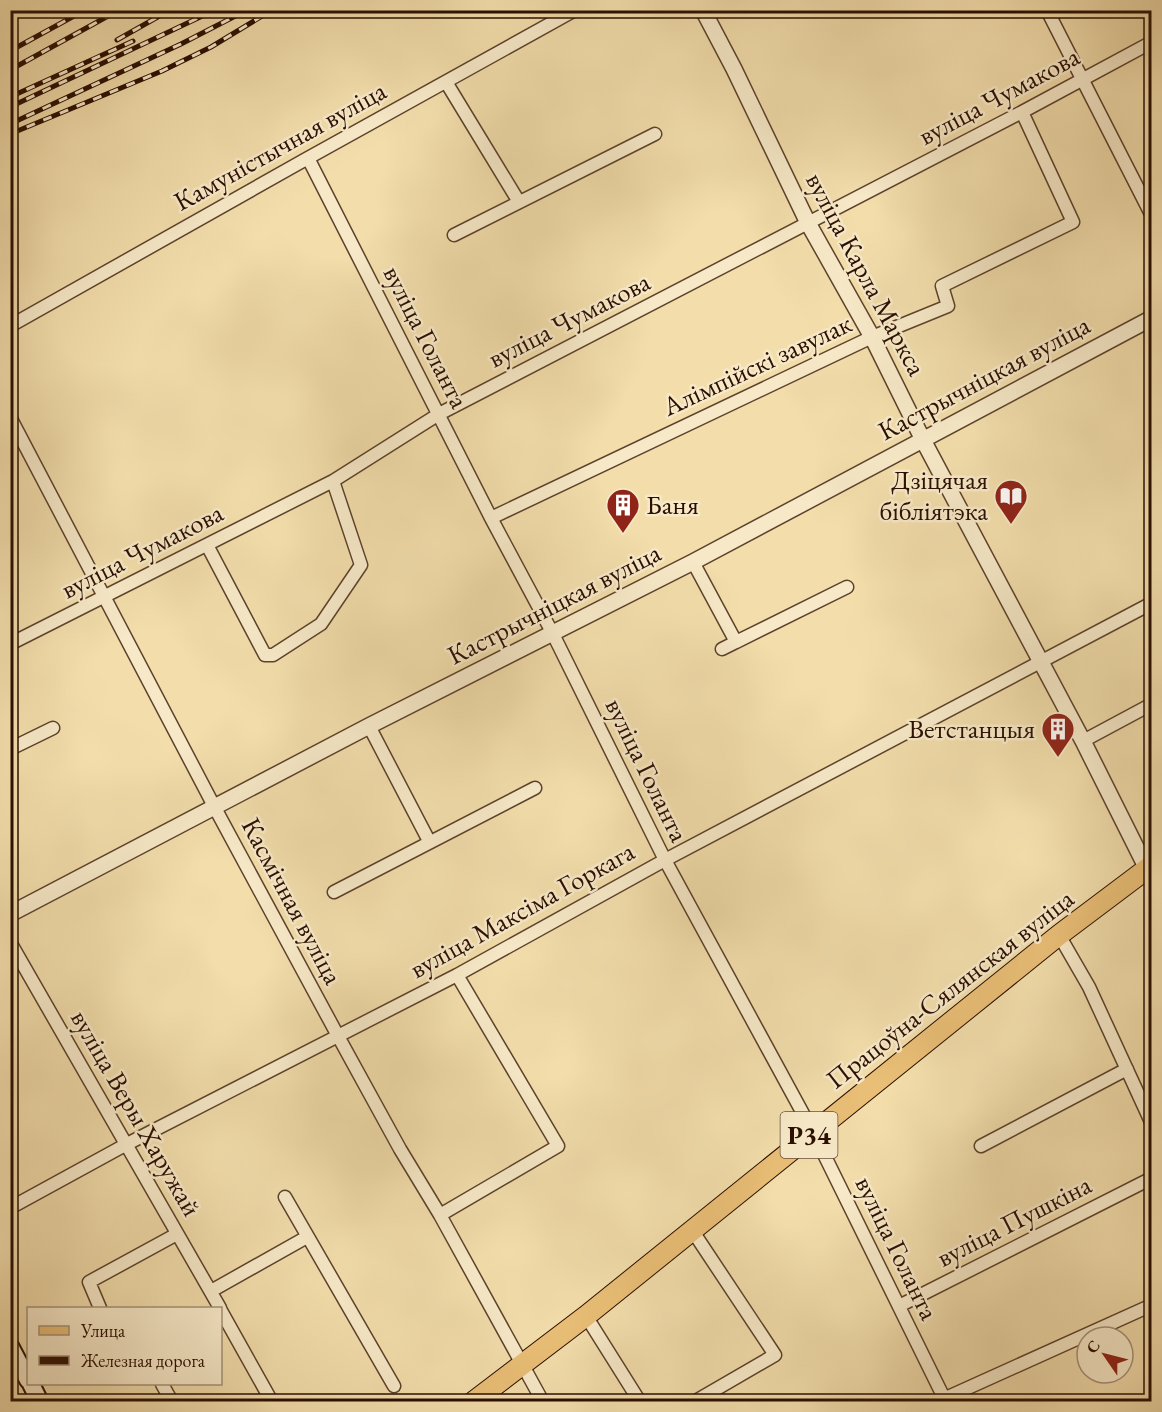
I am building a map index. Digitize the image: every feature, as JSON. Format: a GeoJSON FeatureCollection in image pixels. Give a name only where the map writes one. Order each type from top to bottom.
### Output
{"type":"FeatureCollection","features":[{"type":"Feature","properties":{"kind":"main road","name":"Працоўна-Сялянская вуліца"},"geometry":{"type":"LineString","coordinates":[[473,1401],[586,1316],[1059,935],[1150,871]]}},
{"type":"Feature","properties":{"kind":"main road"},"geometry":{"type":"LineString","coordinates":[[10,1346],[27,1377]]}},
{"type":"Feature","properties":{"kind":"main road"},"geometry":{"type":"LineString","coordinates":[[32,1385],[40,1401]]}},
{"type":"Feature","properties":{"kind":"street","name":"Камуністычная вуліца"},"geometry":{"type":"LineString","coordinates":[[10,326],[575,10]]}},
{"type":"Feature","properties":{"kind":"street","name":"вуліца Карла Маркса"},"geometry":{"type":"LineString","coordinates":[[703,10],[808,223],[873,337],[922,440],[1150,871]]}},
{"type":"Feature","properties":{"kind":"street"},"geometry":{"type":"LineString","coordinates":[[1047,10],[1152,216]]}},
{"type":"Feature","properties":{"kind":"street","name":"вуліца Чумакова"},"geometry":{"type":"LineString","coordinates":[[10,644],[333,481],[439,414],[1022,112],[1152,42]]}},
{"type":"Feature","properties":{"kind":"street"},"geometry":{"type":"LineString","coordinates":[[446,82],[519,202]]}},
{"type":"Feature","properties":{"kind":"street","name":"Алімпійскі завулак"},"geometry":{"type":"LineString","coordinates":[[491,518],[873,337],[948,306],[942,286],[1073,222],[1022,112]]}},
{"type":"Feature","properties":{"kind":"street"},"geometry":{"type":"LineString","coordinates":[[454,235],[655,134]]}},
{"type":"Feature","properties":{"kind":"street","name":"вуліца Голанта"},"geometry":{"type":"LineString","coordinates":[[308,158],[491,518],[553,634],[664,860],[813,1132],[943,1400]]}},
{"type":"Feature","properties":{"kind":"street","name":"Кастрычніцкая вуліца"},"geometry":{"type":"LineString","coordinates":[[10,914],[369,726],[693,562],[1152,318]]}},
{"type":"Feature","properties":{"kind":"street","name":"Касмічная вуліца"},"geometry":{"type":"LineString","coordinates":[[10,417],[215,808],[338,1036],[543,1401]]}},
{"type":"Feature","properties":{"kind":"street"},"geometry":{"type":"LineString","coordinates":[[207,545],[265,655],[273,655],[321,624],[361,565],[333,481]]}},
{"type":"Feature","properties":{"kind":"street"},"geometry":{"type":"LineString","coordinates":[[693,562],[736,642]]}},
{"type":"Feature","properties":{"kind":"street"},"geometry":{"type":"LineString","coordinates":[[722,649],[847,587]]}},
{"type":"Feature","properties":{"kind":"street","name":"вуліца Максіма Горкага"},"geometry":{"type":"LineString","coordinates":[[10,1208],[127,1144],[457,975],[664,860],[1152,603]]}},
{"type":"Feature","properties":{"kind":"street"},"geometry":{"type":"LineString","coordinates":[[1083,741],[1152,704]]}},
{"type":"Feature","properties":{"kind":"street"},"geometry":{"type":"LineString","coordinates":[[369,726],[429,841]]}},
{"type":"Feature","properties":{"kind":"street"},"geometry":{"type":"LineString","coordinates":[[10,749],[53,728]]}},
{"type":"Feature","properties":{"kind":"street"},"geometry":{"type":"LineString","coordinates":[[334,892],[535,788]]}},
{"type":"Feature","properties":{"kind":"street"},"geometry":{"type":"LineString","coordinates":[[1059,935],[1089,987],[1152,1124]]}},
{"type":"Feature","properties":{"kind":"street","name":"вуліца Веры Харужай"},"geometry":{"type":"LineString","coordinates":[[10,942],[219,1307]]}},
{"type":"Feature","properties":{"kind":"street"},"geometry":{"type":"LineString","coordinates":[[440,1215],[558,1146],[457,975]]}},
{"type":"Feature","properties":{"kind":"street"},"geometry":{"type":"LineString","coordinates":[[981,1146],[1127,1069]]}},
{"type":"Feature","properties":{"kind":"street","name":"вуліца Пушкіна"},"geometry":{"type":"LineString","coordinates":[[899,1306],[1152,1178]]}},
{"type":"Feature","properties":{"kind":"street"},"geometry":{"type":"LineString","coordinates":[[285,1197],[394,1386]]}},
{"type":"Feature","properties":{"kind":"street"},"geometry":{"type":"LineString","coordinates":[[692,1230],[776,1355],[694,1401]]}},
{"type":"Feature","properties":{"kind":"street"},"geometry":{"type":"LineString","coordinates":[[100,1307],[89,1282],[177,1234]]}},
{"type":"Feature","properties":{"kind":"street"},"geometry":{"type":"LineString","coordinates":[[211,1291],[307,1237]]}},
{"type":"Feature","properties":{"kind":"street"},"geometry":{"type":"LineString","coordinates":[[943,1400],[1152,1305]]}},
{"type":"Feature","properties":{"kind":"street","name":"вуліца Веры Харужай"},"geometry":{"type":"LineString","coordinates":[[222,1313],[272,1401]]}},
{"type":"Feature","properties":{"kind":"street"},"geometry":{"type":"LineString","coordinates":[[586,1316],[640,1401]]}},
{"type":"Feature","properties":{"kind":"street"},"geometry":{"type":"LineString","coordinates":[[163,1385],[172,1401]]}},
{"type":"Feature","properties":{"kind":"railway"},"geometry":{"type":"LineString","coordinates":[[10,20],[29,10]]}},
{"type":"Feature","properties":{"kind":"railway"},"geometry":{"type":"LineString","coordinates":[[10,51],[85,10]]}},
{"type":"Feature","properties":{"kind":"railway"},"geometry":{"type":"LineString","coordinates":[[10,70],[119,10]]}},
{"type":"Feature","properties":{"kind":"railway"},"geometry":{"type":"LineString","coordinates":[[117,40],[170,10]]}},
{"type":"Feature","properties":{"kind":"railway"},"geometry":{"type":"LineString","coordinates":[[10,107],[215,10]]}},
{"type":"Feature","properties":{"kind":"railway"},"geometry":{"type":"LineString","coordinates":[[10,124],[181,44],[247,10]]}},
{"type":"Feature","properties":{"kind":"railway"},"geometry":{"type":"LineString","coordinates":[[10,134],[162,71],[211,47],[272,10]]}},
{"type":"Feature","properties":{"kind":"railway"},"geometry":{"type":"LineString","coordinates":[[10,97],[133,41]]}},
{"type":"Feature","properties":{"kind":"place","name":"Дзіцячая бібліятэка"},"geometry":{"type":"Point","coordinates":[1011,525]}},
{"type":"Feature","properties":{"kind":"place","name":"Баня"},"geometry":{"type":"Point","coordinates":[623,534]}},
{"type":"Feature","properties":{"kind":"place","name":"Ветстанцыя"},"geometry":{"type":"Point","coordinates":[1058,758]}}]}
